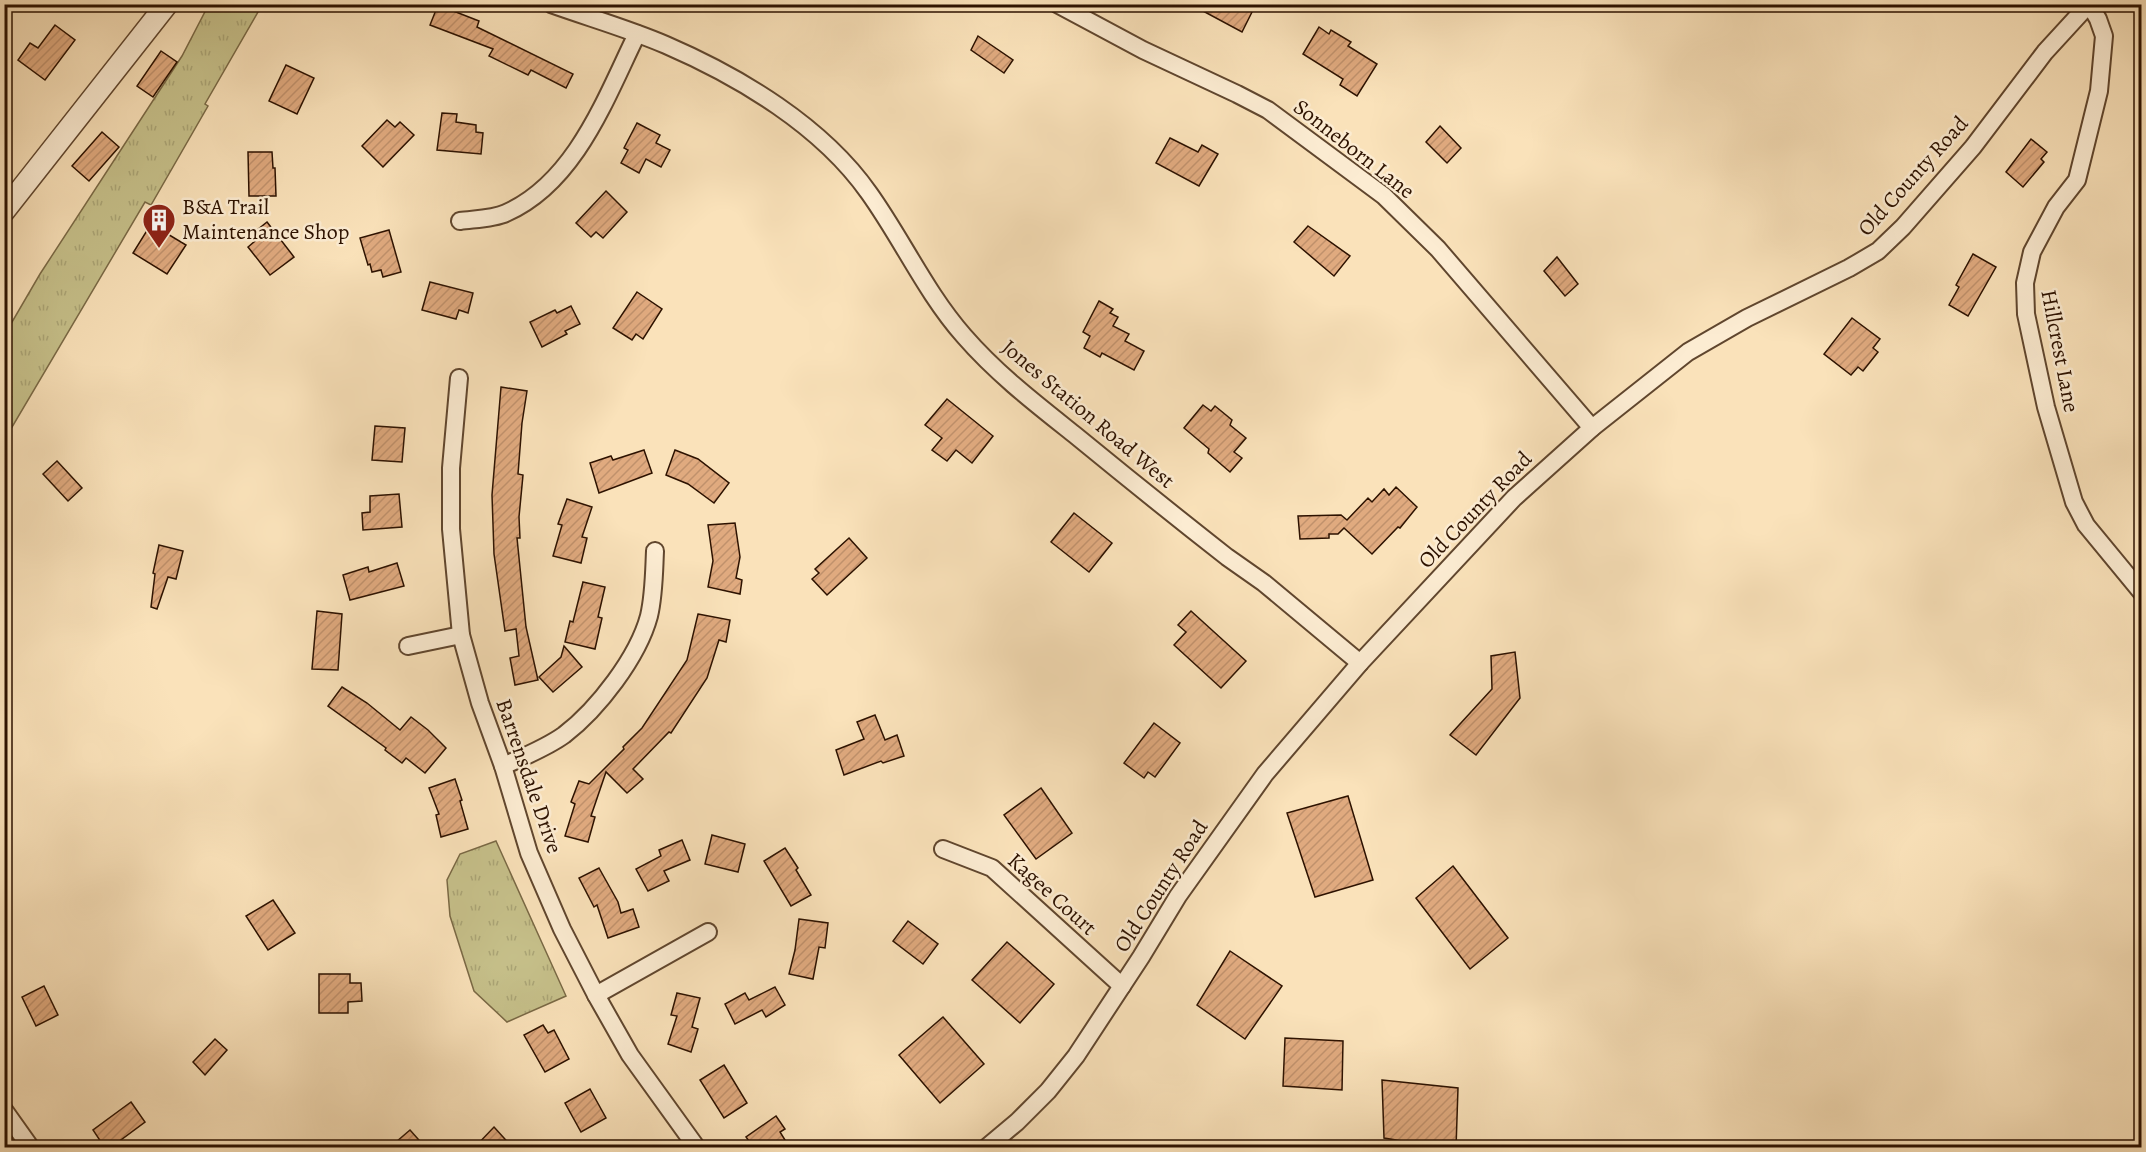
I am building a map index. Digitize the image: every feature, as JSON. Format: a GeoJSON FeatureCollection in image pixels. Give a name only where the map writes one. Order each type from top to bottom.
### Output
{"type":"FeatureCollection","features":[{"type":"Feature","properties":{"kind":"street"},"geometry":{"type":"LineString","coordinates":[[4,211],[167,4]]}},
{"type":"Feature","properties":{"kind":"street","name":"Jones Station Road West"},"geometry":{"type":"LineString","coordinates":[[551,4],[637,34],[696,59],[753,91],[825,143],[849,167],[869,193],[942,307],[963,335],[1003,377],[1360,663]]}},
{"type":"Feature","properties":{"kind":"street","name":"Sonneborn Lane"},"geometry":{"type":"LineString","coordinates":[[1057,4],[1143,50],[1268,110],[1384,196],[1438,249],[1592,428]]}},
{"type":"Feature","properties":{"kind":"street","name":"Old County Road"},"geometry":{"type":"LineString","coordinates":[[986,1148],[1017,1122],[1048,1091],[1076,1056],[1178,896],[1222,831],[1265,774],[1360,663],[1514,498],[1592,428],[1688,352],[1747,318],[1839,273],[1878,251],[1903,227],[1972,147],[2045,52],[2089,4]]}},
{"type":"Feature","properties":{"kind":"street","name":"Hillcrest Lane"},"geometry":{"type":"LineString","coordinates":[[2089,4],[2104,36],[2099,92],[2077,180],[2056,207],[2032,252],[2025,283],[2026,314],[2046,407],[2074,502],[2086,525],[2142,593]]}},
{"type":"Feature","properties":{"kind":"street"},"geometry":{"type":"LineString","coordinates":[[460,220],[504,215],[520,206],[544,187],[575,155],[606,102],[637,34]]}},
{"type":"Feature","properties":{"kind":"street","name":"Barrensdale Drive"},"geometry":{"type":"LineString","coordinates":[[459,378],[451,477],[452,529],[460,635],[480,703],[529,853],[562,929],[630,1055],[697,1148]]}},
{"type":"Feature","properties":{"kind":"street"},"geometry":{"type":"LineString","coordinates":[[502,766],[564,735],[587,713],[624,669],[638,644],[648,617],[653,594],[655,551]]}},
{"type":"Feature","properties":{"kind":"street"},"geometry":{"type":"LineString","coordinates":[[408,646],[460,635]]}},
{"type":"Feature","properties":{"kind":"street","name":"Kagee Court"},"geometry":{"type":"LineString","coordinates":[[943,849],[992,868],[1122,986]]}},
{"type":"Feature","properties":{"kind":"street"},"geometry":{"type":"LineString","coordinates":[[596,995],[708,932]]}},
{"type":"Feature","properties":{"kind":"street"},"geometry":{"type":"LineString","coordinates":[[4,1110],[31,1148]]}},
{"type":"Feature","properties":{"kind":"green space"},"geometry":{"type":"Polygon","coordinates":[[[209,4],[262,5],[151,205],[145,202],[5,439],[5,334],[40,274],[182,56],[209,4]]]}},
{"type":"Feature","properties":{"kind":"green space"},"geometry":{"type":"Polygon","coordinates":[[[496,841],[566,996],[507,1022],[474,991],[450,916],[447,880],[460,854],[496,841]]]}},
{"type":"Feature","properties":{"kind":"building"},"geometry":{"type":"Polygon","coordinates":[[[1190,4],[1256,4],[1242,32],[1190,4]]]}},
{"type":"Feature","properties":{"kind":"building"},"geometry":{"type":"Polygon","coordinates":[[[438,5],[479,21],[477,27],[573,74],[566,88],[531,70],[528,75],[489,56],[493,49],[430,25],[438,5]]]}},
{"type":"Feature","properties":{"kind":"building"},"geometry":{"type":"Polygon","coordinates":[[[55,25],[75,40],[45,80],[18,60],[30,43],[38,48],[55,25]]]}},
{"type":"Feature","properties":{"kind":"building"},"geometry":{"type":"Polygon","coordinates":[[[1319,27],[1329,34],[1331,30],[1351,42],[1348,46],[1377,64],[1357,96],[1340,85],[1343,79],[1303,54],[1319,27]]]}},
{"type":"Feature","properties":{"kind":"building"},"geometry":{"type":"Polygon","coordinates":[[[978,36],[1013,60],[1004,73],[971,50],[978,36]]]}},
{"type":"Feature","properties":{"kind":"building"},"geometry":{"type":"Polygon","coordinates":[[[161,51],[177,62],[153,97],[137,86],[161,51]]]}},
{"type":"Feature","properties":{"kind":"building"},"geometry":{"type":"Polygon","coordinates":[[[286,65],[314,78],[297,114],[269,101],[286,65]]]}},
{"type":"Feature","properties":{"kind":"building"},"geometry":{"type":"Polygon","coordinates":[[[442,113],[457,114],[456,122],[476,125],[476,132],[483,133],[481,154],[437,150],[442,113]]]}},
{"type":"Feature","properties":{"kind":"building"},"geometry":{"type":"Polygon","coordinates":[[[387,120],[395,127],[400,122],[414,135],[383,167],[362,146],[387,120]]]}},
{"type":"Feature","properties":{"kind":"building"},"geometry":{"type":"Polygon","coordinates":[[[637,123],[660,135],[656,143],[670,150],[661,167],[646,159],[639,173],[621,163],[628,150],[624,148],[637,123]]]}},
{"type":"Feature","properties":{"kind":"building"},"geometry":{"type":"Polygon","coordinates":[[[1440,126],[1461,148],[1447,163],[1426,142],[1440,126]]]}},
{"type":"Feature","properties":{"kind":"building"},"geometry":{"type":"Polygon","coordinates":[[[102,132],[119,147],[89,181],[72,166],[102,132]]]}},
{"type":"Feature","properties":{"kind":"building"},"geometry":{"type":"Polygon","coordinates":[[[1170,138],[1198,152],[1202,145],[1218,154],[1199,186],[1156,163],[1170,138]]]}},
{"type":"Feature","properties":{"kind":"building"},"geometry":{"type":"Polygon","coordinates":[[[2031,139],[2047,152],[2041,159],[2044,162],[2023,187],[2006,172],[2031,139]]]}},
{"type":"Feature","properties":{"kind":"building"},"geometry":{"type":"Polygon","coordinates":[[[248,152],[272,152],[276,196],[249,196],[248,152]]]}},
{"type":"Feature","properties":{"kind":"building"},"geometry":{"type":"Polygon","coordinates":[[[606,191],[627,212],[603,238],[596,232],[591,237],[576,223],[606,191]]]}},
{"type":"Feature","properties":{"kind":"building"},"geometry":{"type":"Polygon","coordinates":[[[267,222],[294,257],[270,275],[248,247],[255,241],[251,235],[267,222]]]}},
{"type":"Feature","properties":{"kind":"building","name":"B&A Trail Maintenance Shop"},"geometry":{"type":"Polygon","coordinates":[[[151,224],[186,245],[167,274],[133,253],[151,224]]]}},
{"type":"Feature","properties":{"kind":"building"},"geometry":{"type":"Polygon","coordinates":[[[1308,226],[1350,256],[1334,276],[1294,242],[1308,226]]]}},
{"type":"Feature","properties":{"kind":"building"},"geometry":{"type":"Polygon","coordinates":[[[389,230],[401,272],[383,277],[381,270],[372,272],[360,238],[389,230]]]}},
{"type":"Feature","properties":{"kind":"building"},"geometry":{"type":"Polygon","coordinates":[[[1973,254],[1996,267],[1968,316],[1949,305],[1959,287],[1956,285],[1973,254]]]}},
{"type":"Feature","properties":{"kind":"building"},"geometry":{"type":"Polygon","coordinates":[[[1557,257],[1578,284],[1565,296],[1544,271],[1557,257]]]}},
{"type":"Feature","properties":{"kind":"building"},"geometry":{"type":"Polygon","coordinates":[[[430,282],[473,293],[468,313],[459,310],[456,319],[422,310],[430,282]]]}},
{"type":"Feature","properties":{"kind":"building"},"geometry":{"type":"Polygon","coordinates":[[[637,292],[662,309],[643,339],[636,334],[632,340],[613,328],[637,292]]]}},
{"type":"Feature","properties":{"kind":"building"},"geometry":{"type":"Polygon","coordinates":[[[1099,301],[1113,309],[1110,313],[1118,317],[1113,326],[1129,334],[1125,341],[1144,351],[1134,370],[1102,353],[1100,357],[1084,348],[1090,336],[1083,332],[1099,301]]]}},
{"type":"Feature","properties":{"kind":"building"},"geometry":{"type":"Polygon","coordinates":[[[571,306],[580,324],[565,331],[567,334],[542,347],[530,322],[555,310],[557,313],[571,306]]]}},
{"type":"Feature","properties":{"kind":"building"},"geometry":{"type":"Polygon","coordinates":[[[1852,318],[1880,339],[1873,348],[1878,352],[1863,371],[1858,367],[1851,375],[1824,354],[1852,318]]]}},
{"type":"Feature","properties":{"kind":"building"},"geometry":{"type":"Polygon","coordinates":[[[501,387],[527,391],[518,474],[523,475],[519,517],[520,538],[517,538],[526,627],[538,680],[515,685],[510,658],[519,656],[516,629],[505,631],[494,554],[492,495],[501,387]]]}},
{"type":"Feature","properties":{"kind":"building"},"geometry":{"type":"Polygon","coordinates":[[[947,399],[993,436],[972,463],[956,450],[947,461],[932,450],[942,438],[925,425],[947,399]]]}},
{"type":"Feature","properties":{"kind":"building"},"geometry":{"type":"Polygon","coordinates":[[[1203,405],[1211,411],[1215,406],[1232,420],[1230,425],[1246,438],[1234,452],[1242,458],[1230,472],[1208,453],[1209,449],[1184,428],[1203,405]]]}},
{"type":"Feature","properties":{"kind":"building"},"geometry":{"type":"Polygon","coordinates":[[[375,426],[405,428],[402,462],[372,460],[375,426]]]}},
{"type":"Feature","properties":{"kind":"building"},"geometry":{"type":"Polygon","coordinates":[[[644,450],[652,473],[599,493],[590,463],[611,456],[613,460],[644,450]]]}},
{"type":"Feature","properties":{"kind":"building"},"geometry":{"type":"Polygon","coordinates":[[[675,450],[698,459],[729,483],[714,503],[688,484],[666,475],[675,450]]]}},
{"type":"Feature","properties":{"kind":"building"},"geometry":{"type":"Polygon","coordinates":[[[57,461],[82,488],[68,501],[43,474],[57,461]]]}},
{"type":"Feature","properties":{"kind":"building"},"geometry":{"type":"Polygon","coordinates":[[[1396,487],[1417,507],[1400,528],[1398,527],[1372,554],[1344,528],[1338,534],[1329,534],[1329,538],[1300,539],[1298,516],[1341,515],[1347,520],[1368,498],[1372,502],[1384,489],[1389,495],[1396,487]]]}},
{"type":"Feature","properties":{"kind":"building"},"geometry":{"type":"Polygon","coordinates":[[[399,494],[402,527],[363,530],[362,513],[370,512],[370,496],[399,494]]]}},
{"type":"Feature","properties":{"kind":"building"},"geometry":{"type":"Polygon","coordinates":[[[567,499],[592,507],[582,537],[587,538],[581,563],[553,556],[562,525],[558,524],[567,499]]]}},
{"type":"Feature","properties":{"kind":"building"},"geometry":{"type":"Polygon","coordinates":[[[1074,513],[1112,543],[1089,572],[1051,542],[1074,513]]]}},
{"type":"Feature","properties":{"kind":"building"},"geometry":{"type":"Polygon","coordinates":[[[735,523],[740,557],[736,578],[742,580],[740,594],[708,587],[713,561],[708,525],[735,523]]]}},
{"type":"Feature","properties":{"kind":"building"},"geometry":{"type":"Polygon","coordinates":[[[849,538],[867,558],[827,595],[812,579],[819,573],[815,569],[849,538]]]}},
{"type":"Feature","properties":{"kind":"building"},"geometry":{"type":"Polygon","coordinates":[[[159,545],[183,551],[176,579],[168,577],[157,609],[151,607],[155,574],[153,573],[159,545]]]}},
{"type":"Feature","properties":{"kind":"building"},"geometry":{"type":"Polygon","coordinates":[[[397,563],[404,586],[350,600],[343,575],[368,567],[369,572],[397,563]]]}},
{"type":"Feature","properties":{"kind":"building"},"geometry":{"type":"Polygon","coordinates":[[[583,582],[605,587],[598,617],[602,618],[595,649],[565,642],[570,621],[573,622],[583,582]]]}},
{"type":"Feature","properties":{"kind":"building"},"geometry":{"type":"Polygon","coordinates":[[[317,611],[342,614],[338,670],[312,669],[317,611]]]}},
{"type":"Feature","properties":{"kind":"building"},"geometry":{"type":"Polygon","coordinates":[[[1191,611],[1246,661],[1221,688],[1174,645],[1186,632],[1178,625],[1191,611]]]}},
{"type":"Feature","properties":{"kind":"building"},"geometry":{"type":"Polygon","coordinates":[[[698,614],[730,620],[726,642],[719,640],[707,678],[671,733],[669,732],[633,769],[643,779],[627,793],[606,772],[591,816],[595,817],[588,842],[565,836],[575,804],[571,802],[579,781],[589,784],[642,728],[687,660],[698,614]]]}},
{"type":"Feature","properties":{"kind":"building"},"geometry":{"type":"Polygon","coordinates":[[[564,646],[582,667],[553,692],[539,677],[561,657],[564,646]]]}},
{"type":"Feature","properties":{"kind":"building"},"geometry":{"type":"Polygon","coordinates":[[[1515,652],[1520,698],[1476,755],[1450,735],[1492,689],[1491,656],[1515,652]]]}},
{"type":"Feature","properties":{"kind":"building"},"geometry":{"type":"Polygon","coordinates":[[[342,687],[367,703],[400,730],[411,717],[446,748],[425,773],[406,758],[402,763],[385,750],[386,748],[328,706],[342,687]]]}},
{"type":"Feature","properties":{"kind":"building"},"geometry":{"type":"Polygon","coordinates":[[[875,715],[885,740],[897,735],[904,756],[883,763],[881,761],[844,775],[836,750],[864,739],[857,722],[875,715]]]}},
{"type":"Feature","properties":{"kind":"building"},"geometry":{"type":"Polygon","coordinates":[[[1154,723],[1180,743],[1155,777],[1148,772],[1144,778],[1124,763],[1154,723]]]}},
{"type":"Feature","properties":{"kind":"building"},"geometry":{"type":"Polygon","coordinates":[[[455,779],[468,829],[441,837],[436,815],[439,814],[429,788],[455,779]]]}},
{"type":"Feature","properties":{"kind":"building"},"geometry":{"type":"Polygon","coordinates":[[[1041,788],[1072,833],[1036,859],[1004,815],[1041,788]]]}},
{"type":"Feature","properties":{"kind":"building"},"geometry":{"type":"Polygon","coordinates":[[[1348,796],[1373,880],[1315,897],[1287,813],[1348,796]]]}},
{"type":"Feature","properties":{"kind":"building"},"geometry":{"type":"Polygon","coordinates":[[[712,835],[745,844],[738,872],[705,864],[712,835]]]}},
{"type":"Feature","properties":{"kind":"building"},"geometry":{"type":"Polygon","coordinates":[[[682,840],[690,860],[664,871],[669,881],[648,891],[636,869],[661,856],[659,850],[682,840]]]}},
{"type":"Feature","properties":{"kind":"building"},"geometry":{"type":"Polygon","coordinates":[[[785,848],[811,895],[791,906],[764,861],[785,848]]]}},
{"type":"Feature","properties":{"kind":"building"},"geometry":{"type":"Polygon","coordinates":[[[1453,866],[1508,938],[1470,969],[1416,898],[1453,866]]]}},
{"type":"Feature","properties":{"kind":"building"},"geometry":{"type":"Polygon","coordinates":[[[599,868],[618,902],[621,913],[633,909],[639,927],[608,938],[597,905],[594,907],[579,878],[599,868]]]}},
{"type":"Feature","properties":{"kind":"building"},"geometry":{"type":"Polygon","coordinates":[[[273,900],[295,933],[268,950],[246,916],[273,900]]]}},
{"type":"Feature","properties":{"kind":"building"},"geometry":{"type":"Polygon","coordinates":[[[799,919],[828,923],[825,948],[819,947],[813,979],[789,974],[799,919]]]}},
{"type":"Feature","properties":{"kind":"building"},"geometry":{"type":"Polygon","coordinates":[[[908,921],[938,944],[923,964],[893,941],[908,921]]]}},
{"type":"Feature","properties":{"kind":"building"},"geometry":{"type":"Polygon","coordinates":[[[1007,942],[1054,984],[1020,1023],[972,980],[1007,942]]]}},
{"type":"Feature","properties":{"kind":"building"},"geometry":{"type":"Polygon","coordinates":[[[1230,951],[1282,986],[1245,1039],[1197,1005],[1230,951]]]}},
{"type":"Feature","properties":{"kind":"building"},"geometry":{"type":"Polygon","coordinates":[[[319,974],[350,974],[350,983],[361,983],[362,1001],[348,1002],[348,1013],[319,1013],[319,974]]]}},
{"type":"Feature","properties":{"kind":"building"},"geometry":{"type":"Polygon","coordinates":[[[44,986],[58,1015],[36,1026],[22,997],[44,986]]]}},
{"type":"Feature","properties":{"kind":"building"},"geometry":{"type":"Polygon","coordinates":[[[775,987],[785,1005],[766,1017],[762,1010],[735,1024],[725,1004],[745,993],[749,1000],[775,987]]]}},
{"type":"Feature","properties":{"kind":"building"},"geometry":{"type":"Polygon","coordinates":[[[677,993],[700,998],[692,1027],[698,1029],[691,1052],[668,1044],[677,1016],[671,1015],[677,993]]]}},
{"type":"Feature","properties":{"kind":"building"},"geometry":{"type":"Polygon","coordinates":[[[943,1017],[984,1064],[940,1103],[899,1055],[943,1017]]]}},
{"type":"Feature","properties":{"kind":"building"},"geometry":{"type":"Polygon","coordinates":[[[543,1025],[548,1033],[554,1030],[569,1059],[545,1072],[524,1035],[543,1025]]]}},
{"type":"Feature","properties":{"kind":"building"},"geometry":{"type":"Polygon","coordinates":[[[1285,1038],[1343,1041],[1342,1090],[1283,1086],[1285,1038]]]}},
{"type":"Feature","properties":{"kind":"building"},"geometry":{"type":"Polygon","coordinates":[[[215,1039],[227,1050],[205,1075],[193,1062],[215,1039]]]}},
{"type":"Feature","properties":{"kind":"building"},"geometry":{"type":"Polygon","coordinates":[[[724,1065],[747,1103],[724,1118],[700,1080],[724,1065]]]}},
{"type":"Feature","properties":{"kind":"building"},"geometry":{"type":"Polygon","coordinates":[[[1382,1080],[1458,1088],[1456,1148],[1384,1138],[1382,1080]]]}},
{"type":"Feature","properties":{"kind":"building"},"geometry":{"type":"Polygon","coordinates":[[[590,1089],[606,1118],[581,1132],[565,1103],[590,1089]]]}},
{"type":"Feature","properties":{"kind":"building"},"geometry":{"type":"Polygon","coordinates":[[[131,1102],[145,1122],[110,1148],[105,1148],[93,1130],[131,1102]]]}},
{"type":"Feature","properties":{"kind":"building"},"geometry":{"type":"Polygon","coordinates":[[[776,1116],[785,1129],[780,1132],[790,1148],[754,1148],[746,1137],[776,1116]]]}},
{"type":"Feature","properties":{"kind":"building"},"geometry":{"type":"Polygon","coordinates":[[[494,1127],[513,1148],[474,1148],[494,1127]]]}},
{"type":"Feature","properties":{"kind":"building"},"geometry":{"type":"Polygon","coordinates":[[[410,1130],[426,1148],[389,1148],[410,1130]]]}},
{"type":"Feature","properties":{"kind":"place","name":"B&A Trail Maintenance Shop"},"geometry":{"type":"Point","coordinates":[159,249]}}]}
